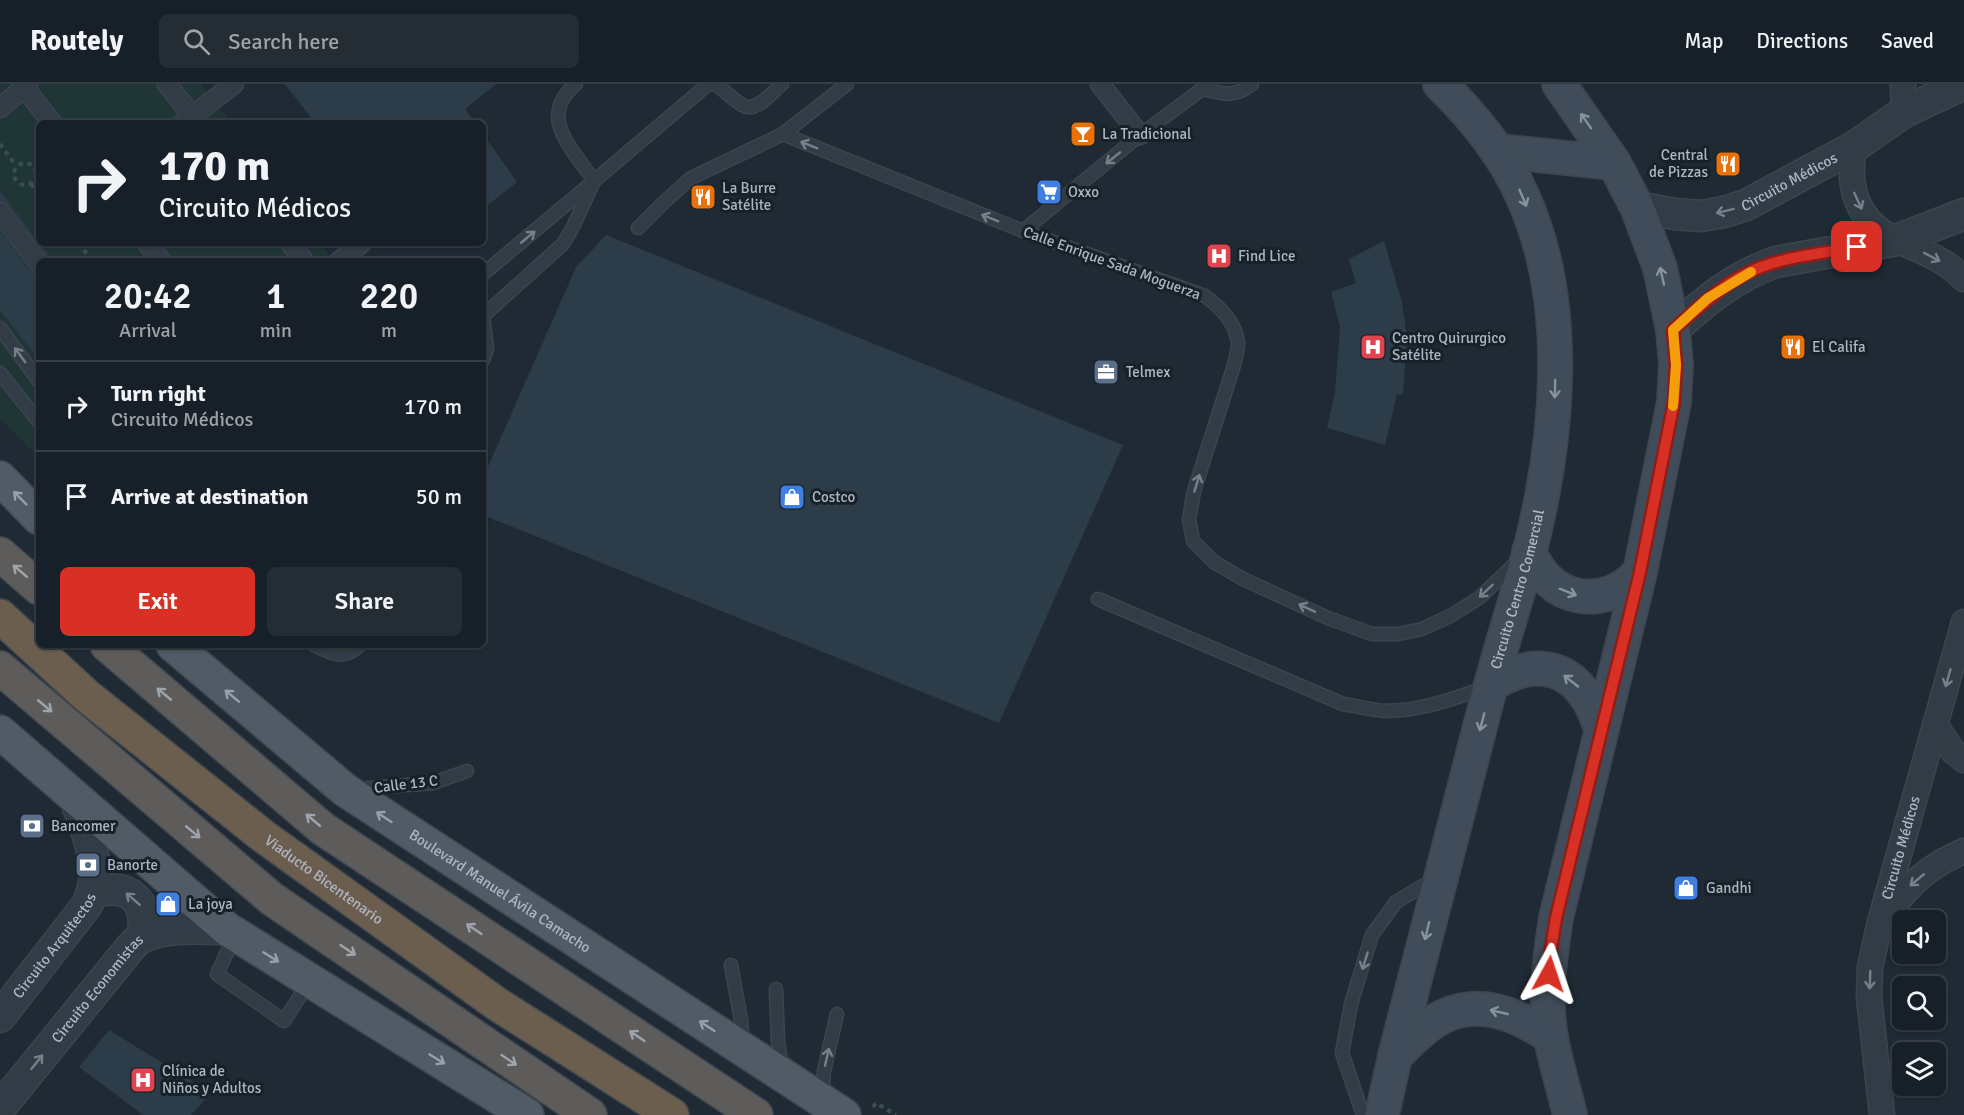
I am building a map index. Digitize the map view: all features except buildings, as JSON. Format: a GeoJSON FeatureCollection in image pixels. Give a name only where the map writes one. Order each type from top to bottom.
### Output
{"type":"FeatureCollection","features":[{"type":"Feature","properties":{"kind":"highway"},"geometry":{"type":"LineString","coordinates":[[0,554],[36,585]]}},
{"type":"Feature","properties":{"kind":"highway","name":"Viaducto Bicentenario"},"geometry":{"type":"LineString","coordinates":[[0,616],[87,696],[263,836],[497,1004],[672,1115]]}},
{"type":"Feature","properties":{"kind":"highway"},"geometry":{"type":"LineString","coordinates":[[111,648],[323,829],[756,1115]]}},
{"type":"Feature","properties":{"kind":"highway"},"geometry":{"type":"LineString","coordinates":[[0,668],[272,899],[590,1115]]}},
{"type":"Feature","properties":{"kind":"main road","name":"Circuito Centro Comercial"},"geometry":{"type":"LineString","coordinates":[[1382,1115],[1395,1056],[1491,686],[1529,551],[1546,470],[1556,393],[1554,328],[1546,270],[1535,229],[1522,195],[1498,151],[1440,84]]}},
{"type":"Feature","properties":{"kind":"main road"},"geometry":{"type":"LineString","coordinates":[[1559,84],[1614,163],[1637,207],[1660,267],[1673,330],[1676,365],[1674,402],[1640,572],[1556,918],[1548,994],[1551,1037],[1570,1115]]}},
{"type":"Feature","properties":{"kind":"main road"},"geometry":{"type":"LineString","coordinates":[[1498,151],[1614,163]]}},
{"type":"Feature","properties":{"kind":"main road"},"geometry":{"type":"LineString","coordinates":[[0,478],[36,515]]}},
{"type":"Feature","properties":{"kind":"main road"},"geometry":{"type":"LineString","coordinates":[[1529,551],[1541,574],[1553,585],[1580,596],[1609,595],[1621,589],[1640,572]]}},
{"type":"Feature","properties":{"kind":"main road","name":"Boulevard Manuel Ávila Camacho"},"geometry":{"type":"LineString","coordinates":[[184,651],[345,790],[519,906],[833,1108]]}},
{"type":"Feature","properties":{"kind":"main road"},"geometry":{"type":"LineString","coordinates":[[1491,686],[1517,671],[1534,668],[1551,669],[1578,686],[1589,701],[1602,729]]}},
{"type":"Feature","properties":{"kind":"main road"},"geometry":{"type":"LineString","coordinates":[[0,732],[231,932],[527,1115]]}},
{"type":"Feature","properties":{"kind":"main road"},"geometry":{"type":"LineString","coordinates":[[1395,1056],[1441,1017],[1481,1008],[1500,1011],[1527,1022],[1551,1037]]}},
{"type":"Feature","properties":{"kind":"street"},"geometry":{"type":"LineString","coordinates":[[167,84],[190,120]]}},
{"type":"Feature","properties":{"kind":"street"},"geometry":{"type":"LineString","coordinates":[[192,120],[234,84]]}},
{"type":"Feature","properties":{"kind":"street"},"geometry":{"type":"LineString","coordinates":[[1100,84],[1140,135]]}},
{"type":"Feature","properties":{"kind":"street","name":"Circuito Médicos"},"geometry":{"type":"LineString","coordinates":[[1637,207],[1701,216],[1746,205],[1854,147],[1903,98],[1964,84]]}},
{"type":"Feature","properties":{"kind":"street"},"geometry":{"type":"LineString","coordinates":[[0,108],[26,86],[50,120]]}},
{"type":"Feature","properties":{"kind":"street"},"geometry":{"type":"LineString","coordinates":[[1854,147],[1850,167],[1851,182],[1856,202],[1870,221],[1882,232],[1947,265],[1964,279]]}},
{"type":"Feature","properties":{"kind":"street"},"geometry":{"type":"LineString","coordinates":[[0,212],[36,260]]}},
{"type":"Feature","properties":{"kind":"street"},"geometry":{"type":"LineString","coordinates":[[1673,330],[1708,298],[1758,268],[1776,262],[1897,240],[1964,214]]}},
{"type":"Feature","properties":{"kind":"street"},"geometry":{"type":"LineString","coordinates":[[149,246],[159,258]]}},
{"type":"Feature","properties":{"kind":"street"},"geometry":{"type":"LineString","coordinates":[[292,246],[302,258]]}},
{"type":"Feature","properties":{"kind":"street"},"geometry":{"type":"LineString","coordinates":[[343,258],[358,246]]}},
{"type":"Feature","properties":{"kind":"street","name":"Circuito Médicos"},"geometry":{"type":"LineString","coordinates":[[1882,1115],[1869,997],[1870,967],[1880,922],[1964,622]]}},
{"type":"Feature","properties":{"kind":"street"},"geometry":{"type":"LineString","coordinates":[[1935,725],[1953,750],[1964,760]]}},
{"type":"Feature","properties":{"kind":"street","name":"Circuito Arquitectos"},"geometry":{"type":"LineString","coordinates":[[0,1017],[87,905],[94,892],[96,868],[75,798]]}},
{"type":"Feature","properties":{"kind":"street"},"geometry":{"type":"LineString","coordinates":[[1880,922],[1909,887],[1940,861],[1964,851]]}},
{"type":"Feature","properties":{"kind":"street"},"geometry":{"type":"LineString","coordinates":[[94,892],[115,889],[132,896],[144,912],[145,923],[142,937]]}},
{"type":"Feature","properties":{"kind":"street","name":"Circuito Economistas"},"geometry":{"type":"LineString","coordinates":[[0,1108],[126,953],[142,937],[184,928],[231,932]]}},
{"type":"Feature","properties":{"kind":"lane"},"geometry":{"type":"LineString","coordinates":[[576,84],[561,100],[556,114],[559,128],[594,181]]}},
{"type":"Feature","properties":{"kind":"lane"},"geometry":{"type":"LineString","coordinates":[[486,271],[706,86],[713,84],[749,108],[756,106],[782,84]]}},
{"type":"Feature","properties":{"kind":"lane"},"geometry":{"type":"LineString","coordinates":[[638,228],[691,178],[783,134],[847,84]]}},
{"type":"Feature","properties":{"kind":"lane"},"geometry":{"type":"LineString","coordinates":[[1023,231],[1140,135],[1206,86],[1228,95],[1245,90],[1252,84]]}},
{"type":"Feature","properties":{"kind":"lane","name":"Calle Enrique Sada Moguerza"},"geometry":{"type":"LineString","coordinates":[[783,134],[1023,231],[1205,296],[1220,308],[1231,324],[1238,342],[1235,362],[1194,491],[1189,519],[1193,541],[1214,562],[1243,579],[1328,618],[1372,634],[1398,634],[1422,629],[1479,598],[1529,551]]}},
{"type":"Feature","properties":{"kind":"lane"},"geometry":{"type":"LineString","coordinates":[[486,313],[563,244],[594,181]]}},
{"type":"Feature","properties":{"kind":"lane"},"geometry":{"type":"LineString","coordinates":[[0,328],[36,377]]}},
{"type":"Feature","properties":{"kind":"lane"},"geometry":{"type":"LineString","coordinates":[[0,374],[36,418]]}},
{"type":"Feature","properties":{"kind":"lane"},"geometry":{"type":"LineString","coordinates":[[1098,599],[1343,704],[1384,711],[1418,708],[1491,686]]}},
{"type":"Feature","properties":{"kind":"lane"},"geometry":{"type":"LineString","coordinates":[[320,648],[333,655],[352,653],[357,648]]}},
{"type":"Feature","properties":{"kind":"lane","name":"Calle 13 C"},"geometry":{"type":"LineString","coordinates":[[345,790],[432,783],[467,771]]}},
{"type":"Feature","properties":{"kind":"lane"},"geometry":{"type":"LineString","coordinates":[[1363,1115],[1342,1053],[1352,1004],[1372,935],[1396,902],[1442,874]]}},
{"type":"Feature","properties":{"kind":"lane"},"geometry":{"type":"LineString","coordinates":[[231,932],[217,974],[284,1021],[310,981]]}},
{"type":"Feature","properties":{"kind":"lane"},"geometry":{"type":"LineString","coordinates":[[730,965],[741,1020],[743,1049]]}},
{"type":"Feature","properties":{"kind":"lane"},"geometry":{"type":"LineString","coordinates":[[776,988],[778,1041],[783,1074]]}},
{"type":"Feature","properties":{"kind":"lane"},"geometry":{"type":"LineString","coordinates":[[833,1108],[824,1071],[837,1014]]}},
{"type":"Feature","properties":{"kind":"path"},"geometry":{"type":"LineString","coordinates":[[0,144],[16,166]]}},
{"type":"Feature","properties":{"kind":"path"},"geometry":{"type":"LineString","coordinates":[[16,166],[26,163],[32,166],[36,174],[31,184]]}},
{"type":"Feature","properties":{"kind":"path"},"geometry":{"type":"LineString","coordinates":[[16,166],[15,179],[20,183],[31,184],[36,191]]}},
{"type":"Feature","properties":{"kind":"path"},"geometry":{"type":"LineString","coordinates":[[80,246],[90,258]]}},
{"type":"Feature","properties":{"kind":"path"},"geometry":{"type":"LineString","coordinates":[[876,1103],[896,1115]]}},
{"type":"Feature","properties":{"kind":"green space"},"geometry":{"type":"Polygon","coordinates":[[[0,84],[201,84],[229,120],[36,120],[36,246],[322,246],[332,258],[36,258],[36,455],[0,418],[0,84]]]}},
{"type":"Feature","properties":{"kind":"slow traffic"},"geometry":{"type":"LineString","coordinates":[[1673,406],[1676,365],[1673,330],[1708,298],[1751,272]]}},
{"type":"Feature","properties":{"kind":"place","name":"La Tradicional"},"geometry":{"type":"Point","coordinates":[1083,134]}},
{"type":"Feature","properties":{"kind":"place","name":"Central de Pizzas"},"geometry":{"type":"Point","coordinates":[1728,164]}},
{"type":"Feature","properties":{"kind":"place","name":"Oxxo"},"geometry":{"type":"Point","coordinates":[1049,192]}},
{"type":"Feature","properties":{"kind":"place","name":"La Burre Satélite"},"geometry":{"type":"Point","coordinates":[703,197]}},
{"type":"Feature","properties":{"kind":"place","name":"Find Lice"},"geometry":{"type":"Point","coordinates":[1219,256]}},
{"type":"Feature","properties":{"kind":"place","name":"Centro Quirurgico Satélite"},"geometry":{"type":"Point","coordinates":[1373,347]}},
{"type":"Feature","properties":{"kind":"place","name":"El Califa"},"geometry":{"type":"Point","coordinates":[1793,347]}},
{"type":"Feature","properties":{"kind":"place","name":"Telmex"},"geometry":{"type":"Point","coordinates":[1106,372]}},
{"type":"Feature","properties":{"kind":"place","name":"Costco"},"geometry":{"type":"Point","coordinates":[792,497]}},
{"type":"Feature","properties":{"kind":"place","name":"Bancomer"},"geometry":{"type":"Point","coordinates":[32,826]}},
{"type":"Feature","properties":{"kind":"place","name":"Banorte"},"geometry":{"type":"Point","coordinates":[88,865]}},
{"type":"Feature","properties":{"kind":"place","name":"Gandhi"},"geometry":{"type":"Point","coordinates":[1686,888]}},
{"type":"Feature","properties":{"kind":"place","name":"La joya"},"geometry":{"type":"Point","coordinates":[168,904]}},
{"type":"Feature","properties":{"kind":"place","name":"Clínica de Niños y Adultos"},"geometry":{"type":"Point","coordinates":[143,1080]}},
{"type":"Feature","properties":{"kind":"route"},"geometry":{"type":"LineString","coordinates":[[1549,974],[1556,918],[1640,572],[1674,402],[1676,365],[1673,330],[1708,298],[1758,268],[1776,262],[1857,247]]}}]}
